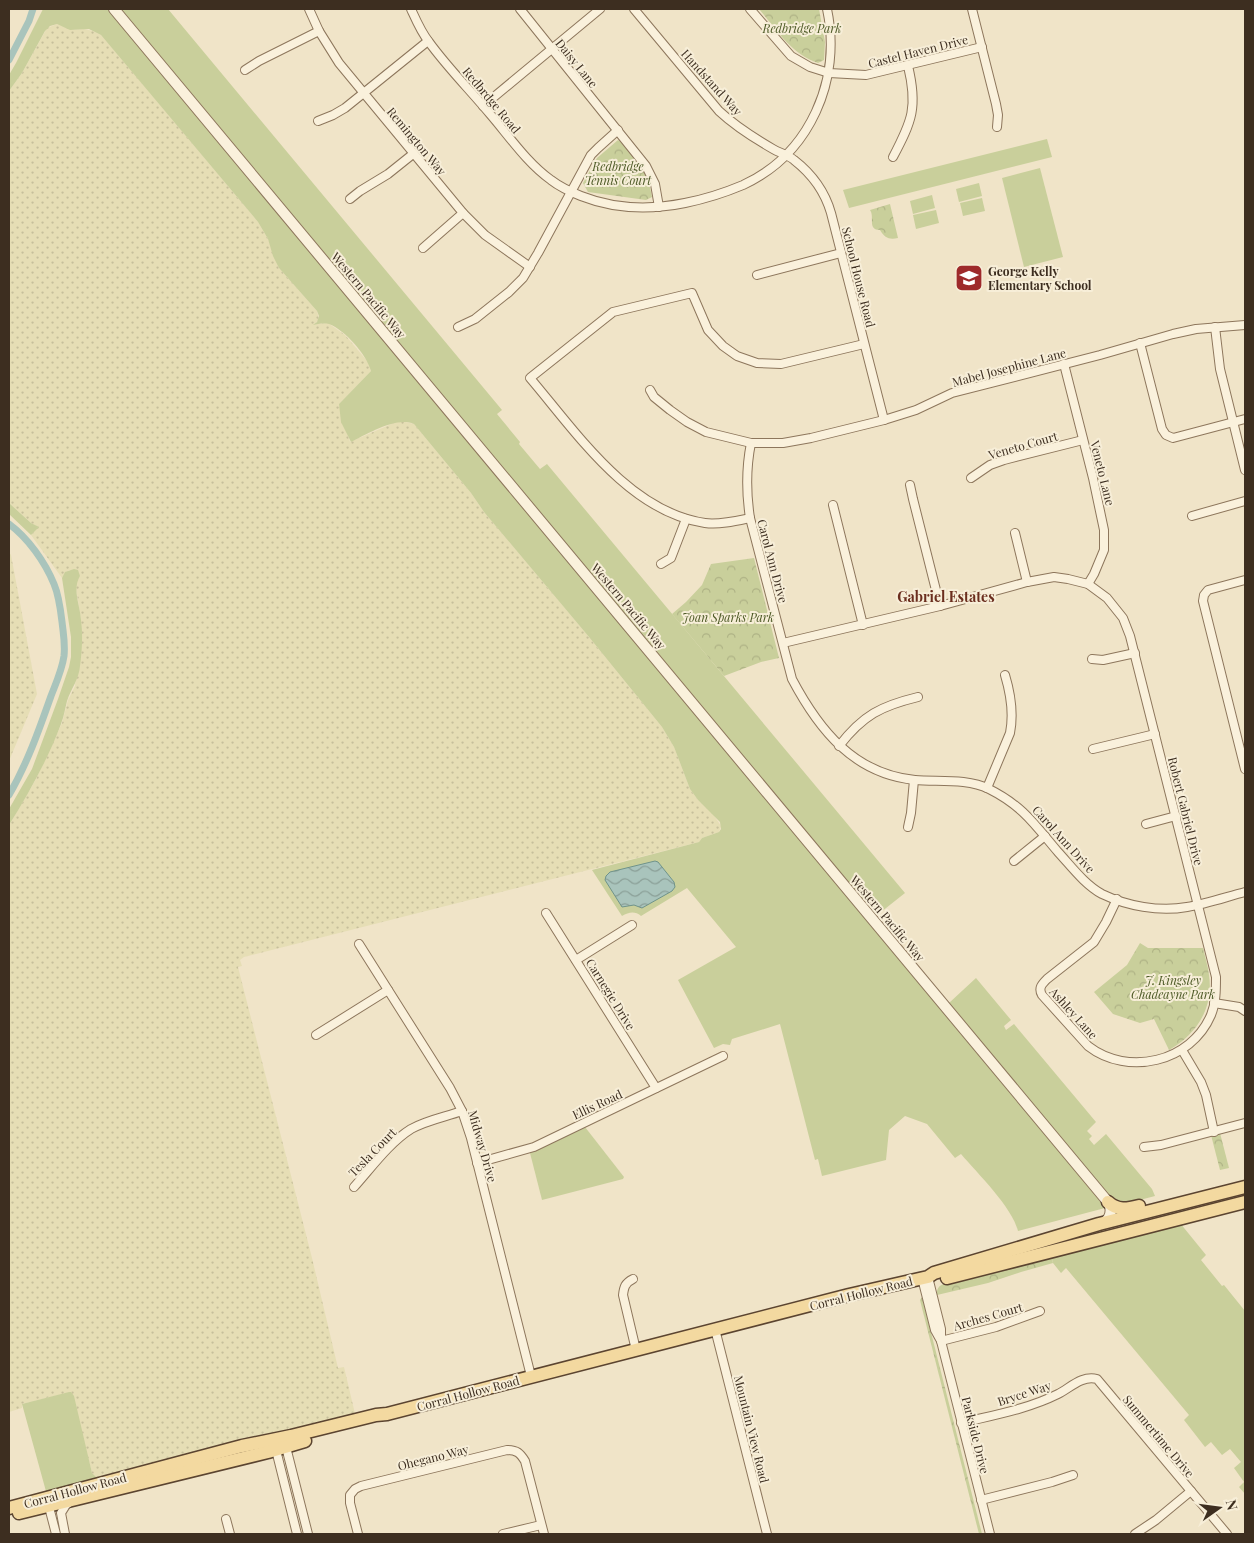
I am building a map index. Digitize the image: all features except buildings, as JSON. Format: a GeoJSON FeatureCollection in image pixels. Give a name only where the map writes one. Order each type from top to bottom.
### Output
{"type":"FeatureCollection","features":[{"type":"Feature","properties":{"kind":"main road"},"geometry":{"type":"LineString","coordinates":[[1108,1202],[1115,1207],[1127,1209],[1245,1179]]}},
{"type":"Feature","properties":{"kind":"main road","name":"Corral Hollow Road"},"geometry":{"type":"LineString","coordinates":[[9,1508],[242,1446],[280,1445],[362,1426],[387,1414],[925,1277],[1104,1223],[1245,1187]]}},
{"type":"Feature","properties":{"kind":"main road","name":"Corral Hollow Road"},"geometry":{"type":"LineString","coordinates":[[925,1277],[945,1279],[1245,1202]]}},
{"type":"Feature","properties":{"kind":"main road"},"geometry":{"type":"LineString","coordinates":[[1080,1230],[1079,1237],[1084,1244]]}},
{"type":"Feature","properties":{"kind":"main road"},"geometry":{"type":"LineString","coordinates":[[9,1516],[280,1445]]}},
{"type":"Feature","properties":{"kind":"street","name":"Western Pacific Way"},"geometry":{"type":"LineString","coordinates":[[114,9],[1108,1202]]}},
{"type":"Feature","properties":{"kind":"street","name":"Remington Way"},"geometry":{"type":"LineString","coordinates":[[310,9],[319,31],[339,63],[463,213],[485,236],[530,267]]}},
{"type":"Feature","properties":{"kind":"street","name":"Redbrdge Road"},"geometry":{"type":"LineString","coordinates":[[411,9],[428,41],[540,170],[552,181],[571,192],[589,199],[616,206],[648,208],[696,200],[723,193],[744,184],[766,171],[786,155],[802,136],[822,98],[832,55],[827,9]]}},
{"type":"Feature","properties":{"kind":"street","name":"Daisy Lane"},"geometry":{"type":"LineString","coordinates":[[520,9],[651,173],[659,207]]}},
{"type":"Feature","properties":{"kind":"street"},"geometry":{"type":"LineString","coordinates":[[484,106],[600,9]]}},
{"type":"Feature","properties":{"kind":"street","name":"Handstand Way"},"geometry":{"type":"LineString","coordinates":[[634,9],[728,120],[786,155]]}},
{"type":"Feature","properties":{"kind":"street","name":"Castel Haven Drive"},"geometry":{"type":"LineString","coordinates":[[750,9],[791,56],[810,67],[828,73],[866,75],[982,47]]}},
{"type":"Feature","properties":{"kind":"street"},"geometry":{"type":"LineString","coordinates":[[972,9],[996,104],[998,115],[997,127]]}},
{"type":"Feature","properties":{"kind":"street"},"geometry":{"type":"LineString","coordinates":[[245,70],[319,31]]}},
{"type":"Feature","properties":{"kind":"street"},"geometry":{"type":"LineString","coordinates":[[318,120],[339,112],[364,94],[428,41]]}},
{"type":"Feature","properties":{"kind":"street"},"geometry":{"type":"LineString","coordinates":[[893,157],[908,129],[912,114],[913,92],[908,66]]}},
{"type":"Feature","properties":{"kind":"street"},"geometry":{"type":"LineString","coordinates":[[458,327],[475,319],[509,292],[523,278],[591,155],[618,130]]}},
{"type":"Feature","properties":{"kind":"street"},"geometry":{"type":"LineString","coordinates":[[350,199],[388,174],[413,154]]}},
{"type":"Feature","properties":{"kind":"street","name":"School House Road"},"geometry":{"type":"LineString","coordinates":[[786,155],[812,177],[827,198],[884,420]]}},
{"type":"Feature","properties":{"kind":"street"},"geometry":{"type":"LineString","coordinates":[[423,248],[463,213]]}},
{"type":"Feature","properties":{"kind":"street"},"geometry":{"type":"LineString","coordinates":[[757,275],[842,253]]}},
{"type":"Feature","properties":{"kind":"street"},"geometry":{"type":"LineString","coordinates":[[750,518],[706,523],[686,519],[656,506],[624,484],[604,465],[530,378],[613,312],[692,293],[708,330],[723,346],[737,356],[758,364],[781,364],[864,344]]}},
{"type":"Feature","properties":{"kind":"street","name":"Mabel Josephine Lane"},"geometry":{"type":"LineString","coordinates":[[650,390],[654,397],[670,410],[706,432],[751,443],[782,443],[884,420],[916,410],[952,393],[1187,331],[1245,325]]}},
{"type":"Feature","properties":{"kind":"street"},"geometry":{"type":"LineString","coordinates":[[1216,327],[1220,369],[1245,470]]}},
{"type":"Feature","properties":{"kind":"street"},"geometry":{"type":"LineString","coordinates":[[1140,343],[1162,429],[1166,435],[1173,438],[1245,420]]}},
{"type":"Feature","properties":{"kind":"street","name":"Veneto Lane"},"geometry":{"type":"LineString","coordinates":[[1064,364],[1097,496],[1105,537],[1102,557],[1088,584]]}},
{"type":"Feature","properties":{"kind":"street","name":"Veneto Court"},"geometry":{"type":"LineString","coordinates":[[972,478],[990,465],[1004,460],[1083,440]]}},
{"type":"Feature","properties":{"kind":"street","name":"Carol Ann Drive"},"geometry":{"type":"LineString","coordinates":[[751,443],[746,481],[750,518],[792,679],[817,722],[840,746],[872,769],[899,778],[960,782],[987,788],[1006,798],[1022,810],[1082,879],[1101,893],[1117,899],[1139,906],[1161,908],[1187,907],[1245,892]]}},
{"type":"Feature","properties":{"kind":"street"},"geometry":{"type":"LineString","coordinates":[[910,485],[940,606]]}},
{"type":"Feature","properties":{"kind":"street"},"geometry":{"type":"LineString","coordinates":[[1192,516],[1245,501]]}},
{"type":"Feature","properties":{"kind":"street"},"geometry":{"type":"LineString","coordinates":[[833,505],[863,625]]}},
{"type":"Feature","properties":{"kind":"street"},"geometry":{"type":"LineString","coordinates":[[661,564],[671,558],[686,519]]}},
{"type":"Feature","properties":{"kind":"street"},"geometry":{"type":"LineString","coordinates":[[1015,534],[1027,582]]}},
{"type":"Feature","properties":{"kind":"street"},"geometry":{"type":"LineString","coordinates":[[783,643],[940,606],[1027,582],[1054,577],[1088,584]]}},
{"type":"Feature","properties":{"kind":"street"},"geometry":{"type":"LineString","coordinates":[[1245,580],[1208,590],[1204,595],[1203,601],[1245,769]]}},
{"type":"Feature","properties":{"kind":"street","name":"Robert Gabriel Drive"},"geometry":{"type":"LineString","coordinates":[[1088,584],[1107,598],[1123,618],[1130,636],[1216,977],[1216,989],[1211,1014],[1199,1034],[1182,1050]]}},
{"type":"Feature","properties":{"kind":"street"},"geometry":{"type":"LineString","coordinates":[[1092,659],[1103,660],[1135,653]]}},
{"type":"Feature","properties":{"kind":"street"},"geometry":{"type":"LineString","coordinates":[[987,788],[998,765],[1012,723],[1012,707],[1005,675]]}},
{"type":"Feature","properties":{"kind":"street"},"geometry":{"type":"LineString","coordinates":[[840,746],[851,731],[873,712],[918,696]]}},
{"type":"Feature","properties":{"kind":"street"},"geometry":{"type":"LineString","coordinates":[[1093,749],[1155,734]]}},
{"type":"Feature","properties":{"kind":"street"},"geometry":{"type":"LineString","coordinates":[[908,826],[914,780]]}},
{"type":"Feature","properties":{"kind":"street"},"geometry":{"type":"LineString","coordinates":[[1146,824],[1176,816]]}},
{"type":"Feature","properties":{"kind":"street"},"geometry":{"type":"LineString","coordinates":[[1014,861],[1045,836]]}},
{"type":"Feature","properties":{"kind":"street","name":"Ashley Lane"},"geometry":{"type":"LineString","coordinates":[[1117,899],[1094,942],[1047,979],[1041,986],[1040,991],[1088,1046],[1102,1055],[1122,1062],[1138,1063],[1158,1060],[1182,1050]]}},
{"type":"Feature","properties":{"kind":"street","name":"Carnegie Drive"},"geometry":{"type":"LineString","coordinates":[[546,912],[656,1088]]}},
{"type":"Feature","properties":{"kind":"street"},"geometry":{"type":"LineString","coordinates":[[576,960],[632,925]]}},
{"type":"Feature","properties":{"kind":"street","name":"Midway Drive"},"geometry":{"type":"LineString","coordinates":[[359,944],[450,1088],[462,1111],[531,1376]]}},
{"type":"Feature","properties":{"kind":"street"},"geometry":{"type":"LineString","coordinates":[[316,1035],[388,990]]}},
{"type":"Feature","properties":{"kind":"street"},"geometry":{"type":"LineString","coordinates":[[1214,1003],[1239,1007],[1245,1011]]}},
{"type":"Feature","properties":{"kind":"street"},"geometry":{"type":"LineString","coordinates":[[1182,1050],[1201,1082],[1206,1095],[1214,1132]]}},
{"type":"Feature","properties":{"kind":"street","name":"Ellis Road"},"geometry":{"type":"LineString","coordinates":[[477,1163],[534,1146],[723,1056]]}},
{"type":"Feature","properties":{"kind":"street","name":"Tesla Court"},"geometry":{"type":"LineString","coordinates":[[354,1187],[393,1144],[405,1134],[424,1123],[462,1111]]}},
{"type":"Feature","properties":{"kind":"street"},"geometry":{"type":"LineString","coordinates":[[1144,1147],[1161,1145],[1245,1124]]}},
{"type":"Feature","properties":{"kind":"street"},"geometry":{"type":"LineString","coordinates":[[1104,1223],[1111,1213],[1111,1207],[1108,1202]]}},
{"type":"Feature","properties":{"kind":"street","name":"Parkside Drive"},"geometry":{"type":"LineString","coordinates":[[925,1277],[941,1329],[941,1341],[990,1534]]}},
{"type":"Feature","properties":{"kind":"street"},"geometry":{"type":"LineString","coordinates":[[632,1278],[626,1283],[623,1295],[636,1350]]}},
{"type":"Feature","properties":{"kind":"street","name":"Arches Court"},"geometry":{"type":"LineString","coordinates":[[941,1341],[996,1327],[1040,1311]]}},
{"type":"Feature","properties":{"kind":"street","name":"Mountain View Road"},"geometry":{"type":"LineString","coordinates":[[715,1329],[767,1534]]}},
{"type":"Feature","properties":{"kind":"street","name":"Bryce Way"},"geometry":{"type":"LineString","coordinates":[[961,1423],[1030,1405],[1057,1394],[1083,1380],[1092,1378]]}},
{"type":"Feature","properties":{"kind":"street","name":"Summertime Drive"},"geometry":{"type":"LineString","coordinates":[[1092,1378],[1097,1379],[1101,1383],[1226,1534]]}},
{"type":"Feature","properties":{"kind":"street"},"geometry":{"type":"LineString","coordinates":[[280,1445],[297,1534]]}},
{"type":"Feature","properties":{"kind":"street"},"geometry":{"type":"LineString","coordinates":[[280,1445],[308,1534]]}},
{"type":"Feature","properties":{"kind":"street","name":"Ohegano Way"},"geometry":{"type":"LineString","coordinates":[[358,1534],[350,1503],[350,1495],[361,1486],[507,1450],[513,1450],[520,1454],[525,1461],[541,1525]]}},
{"type":"Feature","properties":{"kind":"street"},"geometry":{"type":"LineString","coordinates":[[56,1534],[49,1507],[57,1498],[124,1480],[141,1473]]}},
{"type":"Feature","properties":{"kind":"street"},"geometry":{"type":"LineString","coordinates":[[981,1500],[1073,1475]]}},
{"type":"Feature","properties":{"kind":"street"},"geometry":{"type":"LineString","coordinates":[[1135,1534],[1156,1520],[1191,1491]]}},
{"type":"Feature","properties":{"kind":"street"},"geometry":{"type":"LineString","coordinates":[[65,1534],[61,1513],[66,1505],[72,1501]]}},
{"type":"Feature","properties":{"kind":"street"},"geometry":{"type":"LineString","coordinates":[[226,1518],[230,1534]]}},
{"type":"Feature","properties":{"kind":"street"},"geometry":{"type":"LineString","coordinates":[[503,1534],[541,1525],[544,1534]]}},
{"type":"Feature","properties":{"kind":"shaded area"},"geometry":{"type":"Polygon","coordinates":[[[57,24],[74,30],[84,29],[93,31],[101,35],[258,222],[268,239],[279,268],[317,311],[319,319],[315,324],[328,323],[345,335],[369,363],[371,371],[339,404],[350,442],[396,422],[414,424],[471,493],[484,512],[662,727],[674,747],[690,789],[698,800],[713,814],[721,826],[719,832],[702,838],[699,842],[244,957],[240,960],[242,966],[238,967],[338,1368],[344,1367],[356,1418],[98,1481],[92,1473],[71,1392],[22,1404],[22,1408],[9,1412],[9,825],[35,781],[62,723],[68,700],[75,686],[81,620],[76,588],[76,582],[80,576],[70,570],[62,578],[31,535],[38,527],[9,503],[9,91],[22,73],[47,28],[57,24]]]}},
{"type":"Feature","properties":{"kind":"shaded area"},"geometry":{"type":"Polygon","coordinates":[[[9,552],[37,694],[9,761],[9,552]]]}},
{"type":"Feature","properties":{"kind":"green space"},"geometry":{"type":"Polygon","coordinates":[[[43,9],[111,9],[1003,1078],[1105,1208],[1018,1231],[1015,1222],[1002,1201],[961,1154],[955,1158],[927,1124],[905,1116],[889,1130],[886,1160],[822,1176],[818,1159],[815,1160],[780,1024],[732,1039],[730,1045],[723,1044],[714,1048],[678,980],[736,947],[687,888],[641,916],[632,913],[622,916],[592,870],[699,842],[702,838],[719,832],[721,829],[720,822],[690,789],[674,747],[662,727],[484,512],[471,493],[414,424],[399,422],[391,424],[351,442],[341,422],[339,404],[371,371],[365,358],[348,337],[335,327],[329,324],[313,325],[317,322],[319,316],[317,311],[279,268],[268,239],[258,222],[101,35],[89,29],[70,30],[57,24],[50,26],[45,31],[22,73],[9,91],[9,75],[43,9]]]}},
{"type":"Feature","properties":{"kind":"green space"},"geometry":{"type":"Polygon","coordinates":[[[119,9],[168,9],[502,410],[497,414],[520,442],[519,444],[540,469],[547,464],[905,893],[876,916],[119,9]]]}},
{"type":"Feature","properties":{"kind":"green space","name":"Redbridge Park"},"geometry":{"type":"Polygon","coordinates":[[[759,9],[819,9],[825,42],[824,60],[818,63],[792,48],[759,9]]]}},
{"type":"Feature","properties":{"kind":"green space"},"geometry":{"type":"Polygon","coordinates":[[[1047,139],[1052,157],[849,208],[843,190],[1047,139]]]}},
{"type":"Feature","properties":{"kind":"green space","name":"Redbridge Tennis Court"},"geometry":{"type":"Polygon","coordinates":[[[618,140],[632,151],[637,158],[645,172],[652,197],[646,200],[588,192],[583,183],[597,158],[618,140]]]}},
{"type":"Feature","properties":{"kind":"green space"},"geometry":{"type":"Polygon","coordinates":[[[1040,168],[1063,257],[1024,267],[1002,178],[1040,168]]]}},
{"type":"Feature","properties":{"kind":"green space"},"geometry":{"type":"Polygon","coordinates":[[[979,183],[982,196],[959,202],[956,189],[979,183]]]}},
{"type":"Feature","properties":{"kind":"green space"},"geometry":{"type":"Polygon","coordinates":[[[932,195],[935,208],[913,214],[910,201],[932,195]]]}},
{"type":"Feature","properties":{"kind":"green space"},"geometry":{"type":"Polygon","coordinates":[[[982,198],[985,211],[963,216],[960,203],[982,198]]]}},
{"type":"Feature","properties":{"kind":"green space"},"geometry":{"type":"Polygon","coordinates":[[[890,204],[898,238],[892,239],[872,226],[870,210],[890,204]]]}},
{"type":"Feature","properties":{"kind":"green space"},"geometry":{"type":"Polygon","coordinates":[[[936,210],[939,223],[916,229],[913,215],[936,210]]]}},
{"type":"Feature","properties":{"kind":"green space"},"geometry":{"type":"Polygon","coordinates":[[[9,503],[31,523],[39,527],[31,535],[9,514],[9,503]]]}},
{"type":"Feature","properties":{"kind":"green space","name":"Joan Sparks Park"},"geometry":{"type":"Polygon","coordinates":[[[754,558],[779,658],[761,662],[724,676],[672,614],[702,585],[711,564],[754,558]]]}},
{"type":"Feature","properties":{"kind":"green space"},"geometry":{"type":"Polygon","coordinates":[[[74,569],[78,570],[80,576],[77,592],[82,631],[82,649],[77,680],[67,701],[61,724],[44,763],[9,825],[9,809],[32,769],[69,667],[71,637],[62,578],[65,572],[74,569]]]}},
{"type":"Feature","properties":{"kind":"green space","name":"J. Kingsley Chadeayne Park"},"geometry":{"type":"Polygon","coordinates":[[[1140,943],[1148,948],[1203,948],[1209,972],[1210,987],[1206,1009],[1195,1028],[1187,1037],[1169,1050],[1154,1019],[1140,1023],[1113,1014],[1094,992],[1127,965],[1140,943]]]}},
{"type":"Feature","properties":{"kind":"green space"},"geometry":{"type":"Polygon","coordinates":[[[976,978],[1011,1020],[1004,1026],[1006,1030],[1014,1024],[1096,1122],[1087,1131],[1092,1136],[1089,1139],[1094,1145],[1106,1134],[1152,1189],[1155,1196],[1121,1205],[1112,1200],[949,1003],[976,978]]]}},
{"type":"Feature","properties":{"kind":"green space"},"geometry":{"type":"Polygon","coordinates":[[[585,1127],[624,1177],[623,1179],[542,1200],[530,1153],[585,1127]]]}},
{"type":"Feature","properties":{"kind":"green space"},"geometry":{"type":"Polygon","coordinates":[[[1220,1133],[1229,1168],[1220,1170],[1211,1135],[1220,1133]]]}},
{"type":"Feature","properties":{"kind":"green space"},"geometry":{"type":"Polygon","coordinates":[[[1180,1223],[1206,1255],[1201,1260],[1245,1311],[1245,1494],[1239,1487],[1244,1482],[1234,1468],[1241,1462],[1230,1449],[1222,1455],[1211,1442],[1205,1447],[1184,1420],[1189,1415],[1066,1268],[1061,1273],[1053,1263],[1051,1256],[1180,1223]]]}},
{"type":"Feature","properties":{"kind":"green space"},"geometry":{"type":"Polygon","coordinates":[[[1051,1256],[1053,1263],[988,1283],[937,1295],[938,1288],[942,1285],[1051,1256]]]}},
{"type":"Feature","properties":{"kind":"green space"},"geometry":{"type":"Polygon","coordinates":[[[922,1297],[982,1534],[979,1534],[920,1300],[922,1297]]]}},
{"type":"Feature","properties":{"kind":"green space"},"geometry":{"type":"Polygon","coordinates":[[[69,1392],[74,1396],[92,1473],[98,1481],[47,1495],[22,1404],[69,1392]]]}},
{"type":"Feature","properties":{"kind":"water"},"geometry":{"type":"Polygon","coordinates":[[[655,861],[658,862],[674,882],[675,887],[672,891],[642,908],[634,905],[622,907],[605,880],[606,876],[610,872],[655,861]]]}},
{"type":"Feature","properties":{"kind":"waterway"},"geometry":{"type":"LineString","coordinates":[[9,60],[33,9]]}},
{"type":"Feature","properties":{"kind":"waterway"},"geometry":{"type":"LineString","coordinates":[[9,524],[23,536],[46,567],[58,595],[64,636],[63,661],[60,671],[37,734],[9,795]]}},
{"type":"Feature","properties":{"kind":"place","name":"George Kelly Elementary School"},"geometry":{"type":"Point","coordinates":[969,278]}},
{"type":"Feature","properties":{"kind":"district","name":"Gabriel Estates"},"geometry":{"type":"Point","coordinates":[946,596]}}]}
